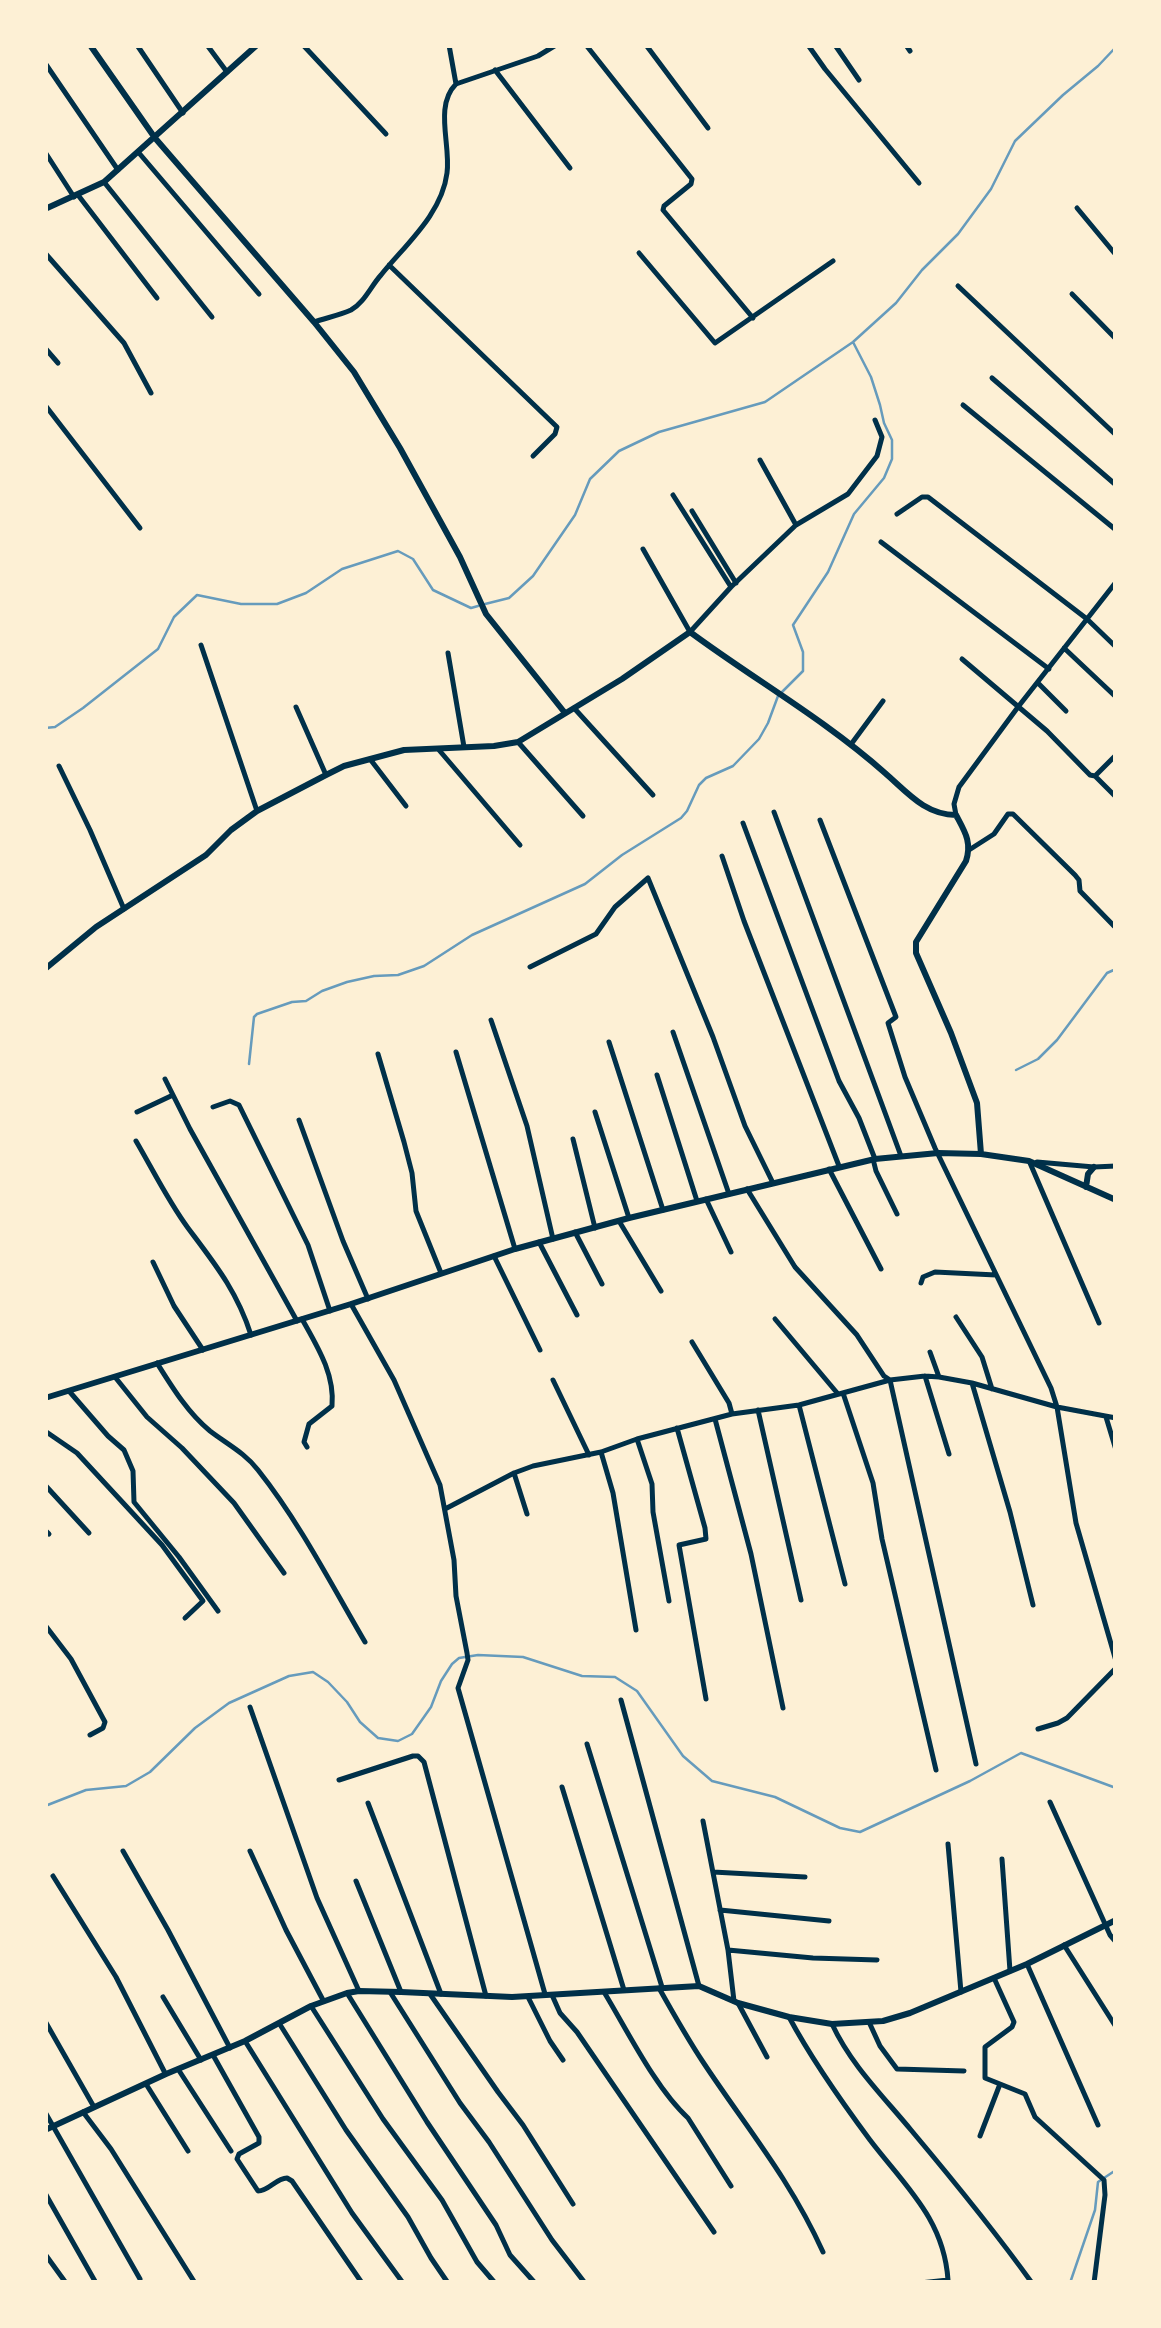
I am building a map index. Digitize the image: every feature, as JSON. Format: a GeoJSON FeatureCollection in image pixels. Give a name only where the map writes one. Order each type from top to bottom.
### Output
{"type":"FeatureCollection","features":[{"type":"Feature","properties":{"kind":"street"},"geometry":{"type":"LineString","coordinates":[[90,45],[156,138],[354,372],[486,614],[566,714]]}},
{"type":"Feature","properties":{"kind":"street"},"geometry":{"type":"LineString","coordinates":[[138,45],[183,113]]}},
{"type":"Feature","properties":{"kind":"street"},"geometry":{"type":"LineString","coordinates":[[207,45],[227,72]]}},
{"type":"Feature","properties":{"kind":"street"},"geometry":{"type":"LineString","coordinates":[[45,209],[104,182],[257,45]]}},
{"type":"Feature","properties":{"kind":"street"},"geometry":{"type":"LineString","coordinates":[[303,45],[386,134]]}},
{"type":"Feature","properties":{"kind":"street"},"geometry":{"type":"LineString","coordinates":[[449,45],[456,84]]}},
{"type":"Feature","properties":{"kind":"street"},"geometry":{"type":"LineString","coordinates":[[314,322],[360,303],[434,207],[448,168],[445,102],[449,91],[456,84],[538,56],[556,45]]}},
{"type":"Feature","properties":{"kind":"street"},"geometry":{"type":"LineString","coordinates":[[586,45],[692,179],[663,210],[753,318]]}},
{"type":"Feature","properties":{"kind":"street"},"geometry":{"type":"LineString","coordinates":[[646,45],[708,128]]}},
{"type":"Feature","properties":{"kind":"street"},"geometry":{"type":"LineString","coordinates":[[808,45],[919,182]]}},
{"type":"Feature","properties":{"kind":"street"},"geometry":{"type":"LineString","coordinates":[[835,45],[858,80]]}},
{"type":"Feature","properties":{"kind":"street"},"geometry":{"type":"LineString","coordinates":[[45,63],[118,170]]}},
{"type":"Feature","properties":{"kind":"street"},"geometry":{"type":"LineString","coordinates":[[495,70],[570,168]]}},
{"type":"Feature","properties":{"kind":"street"},"geometry":{"type":"LineString","coordinates":[[45,152],[157,298]]}},
{"type":"Feature","properties":{"kind":"street"},"geometry":{"type":"LineString","coordinates":[[139,153],[258,294]]}},
{"type":"Feature","properties":{"kind":"street"},"geometry":{"type":"LineString","coordinates":[[104,182],[212,316]]}},
{"type":"Feature","properties":{"kind":"street"},"geometry":{"type":"LineString","coordinates":[[1077,208],[1116,255]]}},
{"type":"Feature","properties":{"kind":"street"},"geometry":{"type":"LineString","coordinates":[[639,253],[716,343],[833,261]]}},
{"type":"Feature","properties":{"kind":"street"},"geometry":{"type":"LineString","coordinates":[[45,254],[124,343],[151,393]]}},
{"type":"Feature","properties":{"kind":"street"},"geometry":{"type":"LineString","coordinates":[[390,265],[554,423],[557,431],[533,456]]}},
{"type":"Feature","properties":{"kind":"street"},"geometry":{"type":"LineString","coordinates":[[958,286],[1116,435]]}},
{"type":"Feature","properties":{"kind":"street"},"geometry":{"type":"LineString","coordinates":[[1072,294],[1116,339]]}},
{"type":"Feature","properties":{"kind":"street"},"geometry":{"type":"LineString","coordinates":[[45,348],[58,364]]}},
{"type":"Feature","properties":{"kind":"street"},"geometry":{"type":"LineString","coordinates":[[992,378],[1116,486]]}},
{"type":"Feature","properties":{"kind":"street"},"geometry":{"type":"LineString","coordinates":[[45,405],[140,528]]}},
{"type":"Feature","properties":{"kind":"street"},"geometry":{"type":"LineString","coordinates":[[963,405],[1116,530]]}},
{"type":"Feature","properties":{"kind":"street"},"geometry":{"type":"LineString","coordinates":[[45,969],[70,946],[206,855],[257,810],[326,775],[344,766],[404,750],[518,742],[622,679],[690,632],[796,525],[848,494],[877,456],[882,436],[876,420]]}},
{"type":"Feature","properties":{"kind":"street"},"geometry":{"type":"LineString","coordinates":[[760,460],[796,525]]}},
{"type":"Feature","properties":{"kind":"street"},"geometry":{"type":"LineString","coordinates":[[673,495],[733,585]]}},
{"type":"Feature","properties":{"kind":"street"},"geometry":{"type":"LineString","coordinates":[[898,514],[922,497],[928,498],[1086,619],[1116,648]]}},
{"type":"Feature","properties":{"kind":"street"},"geometry":{"type":"LineString","coordinates":[[692,511],[733,585]]}},
{"type":"Feature","properties":{"kind":"street"},"geometry":{"type":"LineString","coordinates":[[881,542],[1048,669]]}},
{"type":"Feature","properties":{"kind":"street"},"geometry":{"type":"LineString","coordinates":[[642,549],[690,632],[852,743],[926,808],[956,816]]}},
{"type":"Feature","properties":{"kind":"street"},"geometry":{"type":"LineString","coordinates":[[970,850],[954,804],[960,787],[1116,582]]}},
{"type":"Feature","properties":{"kind":"street"},"geometry":{"type":"LineString","coordinates":[[201,645],[257,810]]}},
{"type":"Feature","properties":{"kind":"street"},"geometry":{"type":"LineString","coordinates":[[1064,648],[1116,697]]}},
{"type":"Feature","properties":{"kind":"street"},"geometry":{"type":"LineString","coordinates":[[448,653],[464,747]]}},
{"type":"Feature","properties":{"kind":"street"},"geometry":{"type":"LineString","coordinates":[[962,660],[1047,731],[1116,796]]}},
{"type":"Feature","properties":{"kind":"street"},"geometry":{"type":"LineString","coordinates":[[1038,683],[1066,711]]}},
{"type":"Feature","properties":{"kind":"street"},"geometry":{"type":"LineString","coordinates":[[852,743],[884,700]]}},
{"type":"Feature","properties":{"kind":"street"},"geometry":{"type":"LineString","coordinates":[[296,706],[326,775]]}},
{"type":"Feature","properties":{"kind":"street"},"geometry":{"type":"LineString","coordinates":[[574,708],[653,795]]}},
{"type":"Feature","properties":{"kind":"street"},"geometry":{"type":"LineString","coordinates":[[518,742],[583,816]]}},
{"type":"Feature","properties":{"kind":"street"},"geometry":{"type":"LineString","coordinates":[[436,748],[520,845]]}},
{"type":"Feature","properties":{"kind":"street"},"geometry":{"type":"LineString","coordinates":[[1096,776],[1116,755]]}},
{"type":"Feature","properties":{"kind":"street"},"geometry":{"type":"LineString","coordinates":[[370,758],[406,806]]}},
{"type":"Feature","properties":{"kind":"street"},"geometry":{"type":"LineString","coordinates":[[59,766],[124,908]]}},
{"type":"Feature","properties":{"kind":"street"},"geometry":{"type":"LineString","coordinates":[[774,812],[902,1156]]}},
{"type":"Feature","properties":{"kind":"street"},"geometry":{"type":"LineString","coordinates":[[982,1154],[976,1103],[916,953],[916,942],[935,909],[970,850],[994,834],[1012,814],[1074,875],[1080,891],[1114,926]]}},
{"type":"Feature","properties":{"kind":"street"},"geometry":{"type":"LineString","coordinates":[[820,820],[896,1016],[888,1024],[910,1089],[1057,1407],[1076,1523],[1116,1664],[1067,1718],[1038,1728]]}},
{"type":"Feature","properties":{"kind":"street"},"geometry":{"type":"LineString","coordinates":[[743,823],[827,1049],[897,1214]]}},
{"type":"Feature","properties":{"kind":"street"},"geometry":{"type":"LineString","coordinates":[[722,856],[839,1166]]}},
{"type":"Feature","properties":{"kind":"street"},"geometry":{"type":"LineString","coordinates":[[530,967],[596,934],[615,907],[648,878],[745,1126],[773,1183]]}},
{"type":"Feature","properties":{"kind":"street"},"geometry":{"type":"LineString","coordinates":[[492,1020],[527,1126],[553,1239]]}},
{"type":"Feature","properties":{"kind":"street"},"geometry":{"type":"LineString","coordinates":[[674,1032],[729,1194]]}},
{"type":"Feature","properties":{"kind":"street"},"geometry":{"type":"LineString","coordinates":[[610,1042],[663,1210]]}},
{"type":"Feature","properties":{"kind":"street"},"geometry":{"type":"LineString","coordinates":[[456,1052],[515,1249]]}},
{"type":"Feature","properties":{"kind":"street"},"geometry":{"type":"LineString","coordinates":[[378,1054],[412,1173],[416,1210],[441,1273]]}},
{"type":"Feature","properties":{"kind":"street"},"geometry":{"type":"LineString","coordinates":[[657,1075],[701,1200],[731,1252]]}},
{"type":"Feature","properties":{"kind":"street"},"geometry":{"type":"LineString","coordinates":[[165,1079],[318,1348],[333,1390],[332,1406],[309,1424],[304,1442],[307,1448]]}},
{"type":"Feature","properties":{"kind":"street"},"geometry":{"type":"LineString","coordinates":[[137,1112],[173,1095]]}},
{"type":"Feature","properties":{"kind":"street"},"geometry":{"type":"LineString","coordinates":[[213,1107],[230,1101],[239,1105],[308,1244],[330,1310]]}},
{"type":"Feature","properties":{"kind":"street"},"geometry":{"type":"LineString","coordinates":[[595,1112],[629,1218]]}},
{"type":"Feature","properties":{"kind":"street"},"geometry":{"type":"LineString","coordinates":[[299,1120],[368,1298]]}},
{"type":"Feature","properties":{"kind":"street"},"geometry":{"type":"LineString","coordinates":[[573,1139],[595,1228]]}},
{"type":"Feature","properties":{"kind":"street"},"geometry":{"type":"LineString","coordinates":[[136,1141],[186,1226],[235,1294],[251,1335]]}},
{"type":"Feature","properties":{"kind":"street"},"geometry":{"type":"LineString","coordinates":[[45,1398],[515,1249],[839,1166],[938,1152],[1116,1166]]}},
{"type":"Feature","properties":{"kind":"street"},"geometry":{"type":"LineString","coordinates":[[1033,1162],[1116,1200]]}},
{"type":"Feature","properties":{"kind":"street"},"geometry":{"type":"LineString","coordinates":[[1033,1162],[1099,1323]]}},
{"type":"Feature","properties":{"kind":"street"},"geometry":{"type":"LineString","coordinates":[[1086,1187],[1094,1167]]}},
{"type":"Feature","properties":{"kind":"street"},"geometry":{"type":"LineString","coordinates":[[829,1169],[882,1269]]}},
{"type":"Feature","properties":{"kind":"street"},"geometry":{"type":"LineString","coordinates":[[748,1190],[795,1266],[858,1335],[890,1380],[976,1764]]}},
{"type":"Feature","properties":{"kind":"street"},"geometry":{"type":"LineString","coordinates":[[619,1221],[661,1290]]}},
{"type":"Feature","properties":{"kind":"street"},"geometry":{"type":"LineString","coordinates":[[575,1232],[602,1284]]}},
{"type":"Feature","properties":{"kind":"street"},"geometry":{"type":"LineString","coordinates":[[540,1242],[577,1316]]}},
{"type":"Feature","properties":{"kind":"street"},"geometry":{"type":"LineString","coordinates":[[494,1256],[540,1350]]}},
{"type":"Feature","properties":{"kind":"street"},"geometry":{"type":"LineString","coordinates":[[153,1262],[174,1306],[203,1350]]}},
{"type":"Feature","properties":{"kind":"street"},"geometry":{"type":"LineString","coordinates":[[921,1284],[923,1277],[936,1272],[996,1275]]}},
{"type":"Feature","properties":{"kind":"street"},"geometry":{"type":"LineString","coordinates":[[351,1304],[394,1380],[440,1486],[467,1656],[458,1688],[548,1995],[714,2232]]}},
{"type":"Feature","properties":{"kind":"street"},"geometry":{"type":"LineString","coordinates":[[956,1317],[982,1357],[992,1389]]}},
{"type":"Feature","properties":{"kind":"street"},"geometry":{"type":"LineString","coordinates":[[775,1318],[841,1393],[873,1482],[882,1539],[936,1770]]}},
{"type":"Feature","properties":{"kind":"street"},"geometry":{"type":"LineString","coordinates":[[692,1342],[732,1414]]}},
{"type":"Feature","properties":{"kind":"street"},"geometry":{"type":"LineString","coordinates":[[930,1352],[939,1377]]}},
{"type":"Feature","properties":{"kind":"street"},"geometry":{"type":"LineString","coordinates":[[157,1364],[206,1428],[246,1456],[259,1472],[304,1538],[365,1642]]}},
{"type":"Feature","properties":{"kind":"street"},"geometry":{"type":"LineString","coordinates":[[115,1376],[147,1418],[182,1448],[234,1503],[284,1573]]}},
{"type":"Feature","properties":{"kind":"street"},"geometry":{"type":"LineString","coordinates":[[925,1376],[949,1454]]}},
{"type":"Feature","properties":{"kind":"street"},"geometry":{"type":"LineString","coordinates":[[444,1510],[533,1466],[601,1452],[732,1414],[799,1405],[890,1380],[939,1377],[1116,1418]]}},
{"type":"Feature","properties":{"kind":"street"},"geometry":{"type":"LineString","coordinates":[[553,1380],[589,1455]]}},
{"type":"Feature","properties":{"kind":"street"},"geometry":{"type":"LineString","coordinates":[[972,1383],[1033,1605]]}},
{"type":"Feature","properties":{"kind":"street"},"geometry":{"type":"LineString","coordinates":[[70,1391],[124,1450],[133,1471],[134,1502],[218,1610]]}},
{"type":"Feature","properties":{"kind":"street"},"geometry":{"type":"LineString","coordinates":[[799,1405],[845,1584]]}},
{"type":"Feature","properties":{"kind":"street"},"geometry":{"type":"LineString","coordinates":[[758,1410],[801,1600]]}},
{"type":"Feature","properties":{"kind":"street"},"geometry":{"type":"LineString","coordinates":[[1106,1417],[1116,1450]]}},
{"type":"Feature","properties":{"kind":"street"},"geometry":{"type":"LineString","coordinates":[[714,1419],[751,1554],[783,1708]]}},
{"type":"Feature","properties":{"kind":"street"},"geometry":{"type":"LineString","coordinates":[[677,1428],[705,1528],[706,1539],[678,1545],[706,1698]]}},
{"type":"Feature","properties":{"kind":"street"},"geometry":{"type":"LineString","coordinates":[[45,1431],[77,1453],[162,1545],[203,1601],[185,1618]]}},
{"type":"Feature","properties":{"kind":"street"},"geometry":{"type":"LineString","coordinates":[[638,1439],[652,1484],[653,1512],[669,1602]]}},
{"type":"Feature","properties":{"kind":"street"},"geometry":{"type":"LineString","coordinates":[[601,1452],[613,1492],[636,1630]]}},
{"type":"Feature","properties":{"kind":"street"},"geometry":{"type":"LineString","coordinates":[[514,1474],[528,1514]]}},
{"type":"Feature","properties":{"kind":"street"},"geometry":{"type":"LineString","coordinates":[[45,1486],[89,1532]]}},
{"type":"Feature","properties":{"kind":"street"},"geometry":{"type":"LineString","coordinates":[[45,1626],[71,1659],[105,1722],[103,1728],[90,1735]]}},
{"type":"Feature","properties":{"kind":"street"},"geometry":{"type":"LineString","coordinates":[[621,1700],[700,1986]]}},
{"type":"Feature","properties":{"kind":"street"},"geometry":{"type":"LineString","coordinates":[[250,1707],[317,1898],[358,1991]]}},
{"type":"Feature","properties":{"kind":"street"},"geometry":{"type":"LineString","coordinates":[[587,1744],[660,1988],[702,2061],[785,2179],[823,2252]]}},
{"type":"Feature","properties":{"kind":"street"},"geometry":{"type":"LineString","coordinates":[[340,1780],[413,1756],[424,1762],[486,1996]]}},
{"type":"Feature","properties":{"kind":"street"},"geometry":{"type":"LineString","coordinates":[[562,1787],[624,1990]]}},
{"type":"Feature","properties":{"kind":"street"},"geometry":{"type":"LineString","coordinates":[[1050,1802],[1116,1942]]}},
{"type":"Feature","properties":{"kind":"street"},"geometry":{"type":"LineString","coordinates":[[368,1803],[441,1994]]}},
{"type":"Feature","properties":{"kind":"street"},"geometry":{"type":"LineString","coordinates":[[703,1820],[736,2002],[767,2057]]}},
{"type":"Feature","properties":{"kind":"street"},"geometry":{"type":"LineString","coordinates":[[948,1844],[961,1992]]}},
{"type":"Feature","properties":{"kind":"street"},"geometry":{"type":"LineString","coordinates":[[123,1851],[230,2048]]}},
{"type":"Feature","properties":{"kind":"street"},"geometry":{"type":"LineString","coordinates":[[250,1851],[324,2000]]}},
{"type":"Feature","properties":{"kind":"street"},"geometry":{"type":"LineString","coordinates":[[1002,1859],[1010,1971]]}},
{"type":"Feature","properties":{"kind":"street"},"geometry":{"type":"LineString","coordinates":[[713,1872],[805,1878]]}},
{"type":"Feature","properties":{"kind":"street"},"geometry":{"type":"LineString","coordinates":[[54,1876],[116,1977],[166,2074]]}},
{"type":"Feature","properties":{"kind":"street"},"geometry":{"type":"LineString","coordinates":[[356,1882],[401,1992]]}},
{"type":"Feature","properties":{"kind":"street"},"geometry":{"type":"LineString","coordinates":[[720,1910],[829,1921]]}},
{"type":"Feature","properties":{"kind":"street"},"geometry":{"type":"LineString","coordinates":[[45,2130],[213,2056],[310,2006],[347,1993],[528,1997],[700,1986],[736,2002],[789,2017],[832,2024],[882,2021],[910,2014],[1027,1964],[1116,1920]]}},
{"type":"Feature","properties":{"kind":"street"},"geometry":{"type":"LineString","coordinates":[[1064,1946],[1116,2027]]}},
{"type":"Feature","properties":{"kind":"street"},"geometry":{"type":"LineString","coordinates":[[728,1950],[877,1960]]}},
{"type":"Feature","properties":{"kind":"street"},"geometry":{"type":"LineString","coordinates":[[1027,1964],[1098,2124]]}},
{"type":"Feature","properties":{"kind":"street"},"geometry":{"type":"LineString","coordinates":[[994,1978],[1014,2022],[984,2051],[985,2078],[1025,2094],[1035,2117],[1104,2180],[1094,2283]]}},
{"type":"Feature","properties":{"kind":"street"},"geometry":{"type":"LineString","coordinates":[[390,1992],[460,2103],[585,2283]]}},
{"type":"Feature","properties":{"kind":"street"},"geometry":{"type":"LineString","coordinates":[[604,1992],[651,2070],[688,2118],[731,2186]]}},
{"type":"Feature","properties":{"kind":"street"},"geometry":{"type":"LineString","coordinates":[[347,1993],[496,2225],[510,2255],[535,2283]]}},
{"type":"Feature","properties":{"kind":"street"},"geometry":{"type":"LineString","coordinates":[[430,1994],[524,2124],[573,2204]]}},
{"type":"Feature","properties":{"kind":"street"},"geometry":{"type":"LineString","coordinates":[[163,1997],[201,2060]]}},
{"type":"Feature","properties":{"kind":"street"},"geometry":{"type":"LineString","coordinates":[[528,1997],[563,2060]]}},
{"type":"Feature","properties":{"kind":"street"},"geometry":{"type":"LineString","coordinates":[[310,2006],[442,2200],[477,2262],[495,2283]]}},
{"type":"Feature","properties":{"kind":"street"},"geometry":{"type":"LineString","coordinates":[[789,2017],[815,2061],[870,2140],[924,2206],[936,2229],[948,2280],[920,2283]]}},
{"type":"Feature","properties":{"kind":"street"},"geometry":{"type":"LineString","coordinates":[[45,2021],[94,2107]]}},
{"type":"Feature","properties":{"kind":"street"},"geometry":{"type":"LineString","coordinates":[[869,2022],[896,2069],[964,2071]]}},
{"type":"Feature","properties":{"kind":"street"},"geometry":{"type":"LineString","coordinates":[[279,2023],[448,2283]]}},
{"type":"Feature","properties":{"kind":"street"},"geometry":{"type":"LineString","coordinates":[[832,2024],[852,2059],[988,2222],[1032,2283]]}},
{"type":"Feature","properties":{"kind":"street"},"geometry":{"type":"LineString","coordinates":[[245,2041],[352,2213],[402,2283]]}},
{"type":"Feature","properties":{"kind":"street"},"geometry":{"type":"LineString","coordinates":[[213,2056],[260,2140],[237,2159],[260,2192],[282,2178],[292,2182],[362,2283]]}},
{"type":"Feature","properties":{"kind":"street"},"geometry":{"type":"LineString","coordinates":[[178,2069],[231,2150]]}},
{"type":"Feature","properties":{"kind":"street"},"geometry":{"type":"LineString","coordinates":[[146,2084],[188,2151]]}},
{"type":"Feature","properties":{"kind":"street"},"geometry":{"type":"LineString","coordinates":[[980,2136],[1000,2084]]}},
{"type":"Feature","properties":{"kind":"street"},"geometry":{"type":"LineString","coordinates":[[45,2112],[140,2279]]}},
{"type":"Feature","properties":{"kind":"street"},"geometry":{"type":"LineString","coordinates":[[84,2112],[111,2148],[195,2283]]}},
{"type":"Feature","properties":{"kind":"street"},"geometry":{"type":"LineString","coordinates":[[45,2192],[96,2283]]}},
{"type":"Feature","properties":{"kind":"street"},"geometry":{"type":"LineString","coordinates":[[45,2254],[66,2283]]}},
{"type":"Feature","properties":{"kind":"waterway"},"geometry":{"type":"LineString","coordinates":[[485,604],[509,598],[533,576],[575,515],[590,479],[619,451],[659,432],[765,402],[853,342],[896,303],[958,234],[991,189],[1015,141],[1116,47]]}},
{"type":"Feature","properties":{"kind":"waterway"},"geometry":{"type":"LineString","coordinates":[[249,1064],[257,1014],[306,1001],[347,982],[398,975],[424,966],[472,935],[585,884],[681,818],[699,785],[733,766],[759,739],[778,696],[803,671],[803,652],[793,625],[828,572],[854,514],[884,478],[892,459],[892,440],[871,377],[853,342]]}},
{"type":"Feature","properties":{"kind":"waterway"},"geometry":{"type":"LineString","coordinates":[[45,728],[55,727],[83,708],[158,649],[174,617],[197,595],[241,604],[277,604],[306,593],[342,569],[398,551],[413,559],[433,590],[471,608],[478,606]]}},
{"type":"Feature","properties":{"kind":"waterway"},"geometry":{"type":"LineString","coordinates":[[1016,1070],[1038,1059],[1057,1040],[1107,973],[1116,969]]}},
{"type":"Feature","properties":{"kind":"waterway"},"geometry":{"type":"LineString","coordinates":[[45,1806],[86,1790],[126,1786],[150,1772],[195,1728],[229,1703],[289,1676],[313,1672],[328,1682],[378,1738],[398,1741],[412,1734],[431,1707],[452,1664],[459,1658],[478,1655],[523,1657],[582,1676],[615,1677],[637,1691],[683,1756],[712,1781],[775,1797],[840,1828],[860,1832],[1021,1753],[1116,1788]]}},
{"type":"Feature","properties":{"kind":"waterway"},"geometry":{"type":"LineString","coordinates":[[1070,2283],[1095,2210],[1098,2182],[1116,2170]]}}]}
